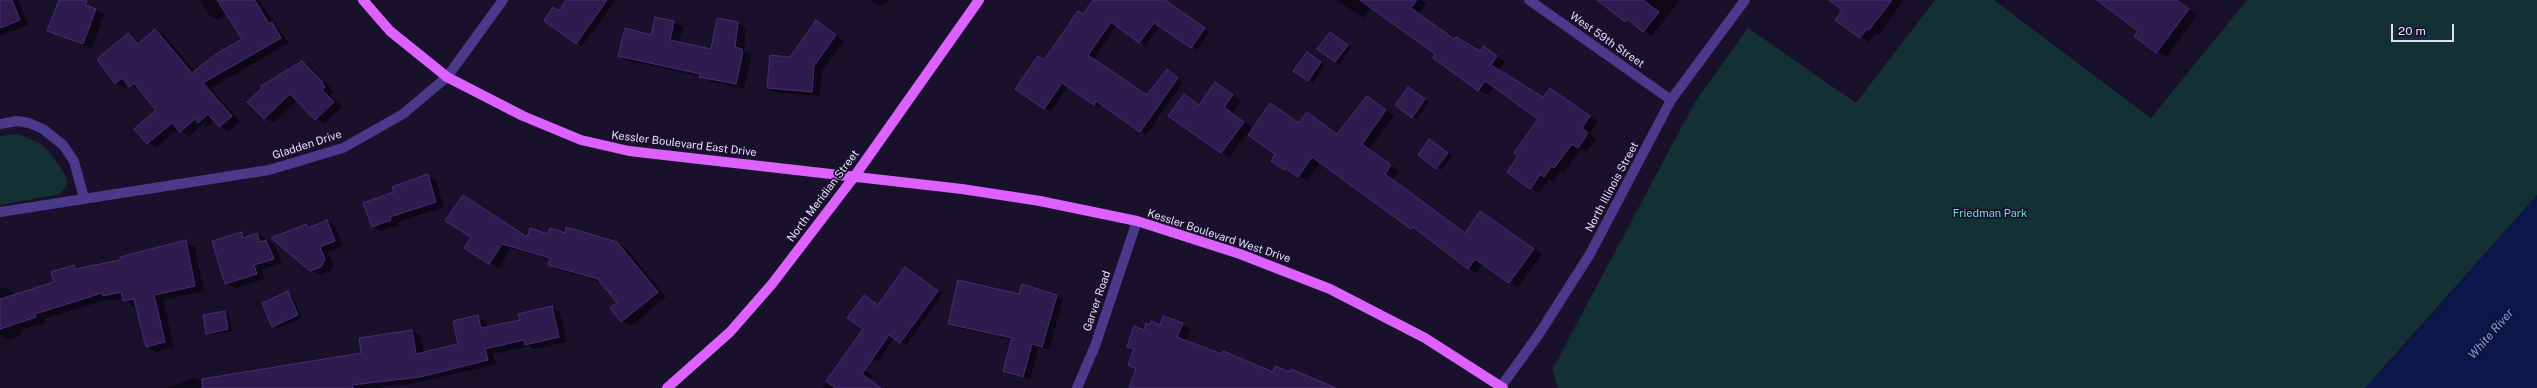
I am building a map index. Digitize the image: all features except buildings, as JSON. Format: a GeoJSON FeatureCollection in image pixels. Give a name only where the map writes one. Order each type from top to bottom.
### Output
{"type":"FeatureCollection","features":[{"type":"Feature","properties":{"kind":"main road","name":"Kessler Boulevard East Drive"},"geometry":{"type":"LineString","coordinates":[[363,0],[390,31],[447,76],[523,116],[581,140],[609,148],[854,176]]}},
{"type":"Feature","properties":{"kind":"main road","name":"North Meridian Street"},"geometry":{"type":"LineString","coordinates":[[667,388],[694,366],[750,311],[854,176],[979,0]]}},
{"type":"Feature","properties":{"kind":"main road","name":"Kessler Boulevard West Drive"},"geometry":{"type":"LineString","coordinates":[[854,176],[1040,201],[1137,221],[1240,254],[1357,301],[1425,338],[1502,388]]}},
{"type":"Feature","properties":{"kind":"street","name":"Gladden Drive"},"geometry":{"type":"LineString","coordinates":[[0,212],[269,170],[326,154],[386,125],[416,104],[447,76],[503,0]]}},
{"type":"Feature","properties":{"kind":"street","name":"West 59th Street"},"geometry":{"type":"LineString","coordinates":[[1529,0],[1671,100]]}},
{"type":"Feature","properties":{"kind":"street","name":"North Illinois Street"},"geometry":{"type":"LineString","coordinates":[[1502,388],[1586,261],[1671,100],[1745,0]]}},
{"type":"Feature","properties":{"kind":"street"},"geometry":{"type":"LineString","coordinates":[[0,124],[16,121],[29,123],[53,136],[70,153],[74,161],[84,198]]}},
{"type":"Feature","properties":{"kind":"street","name":"Garver Road"},"geometry":{"type":"LineString","coordinates":[[1077,388],[1099,333],[1137,221]]}},
{"type":"Feature","properties":{"kind":"green space","name":"Friedman Park"},"geometry":{"type":"Polygon","coordinates":[[[1935,0],[1994,0],[2151,118],[2247,0],[2537,0],[2537,195],[2365,388],[1558,388],[1552,370],[1695,102],[1748,28],[1856,103],[1935,0]]]}},
{"type":"Feature","properties":{"kind":"green space"},"geometry":{"type":"Polygon","coordinates":[[[18,134],[39,143],[46,148],[62,170],[67,179],[67,185],[61,193],[56,195],[0,205],[0,136],[18,134]]]}},
{"type":"Feature","properties":{"kind":"water","name":"White River"},"geometry":{"type":"Polygon","coordinates":[[[2537,195],[2537,388],[2365,388],[2402,349],[2537,195]]]}}]}
